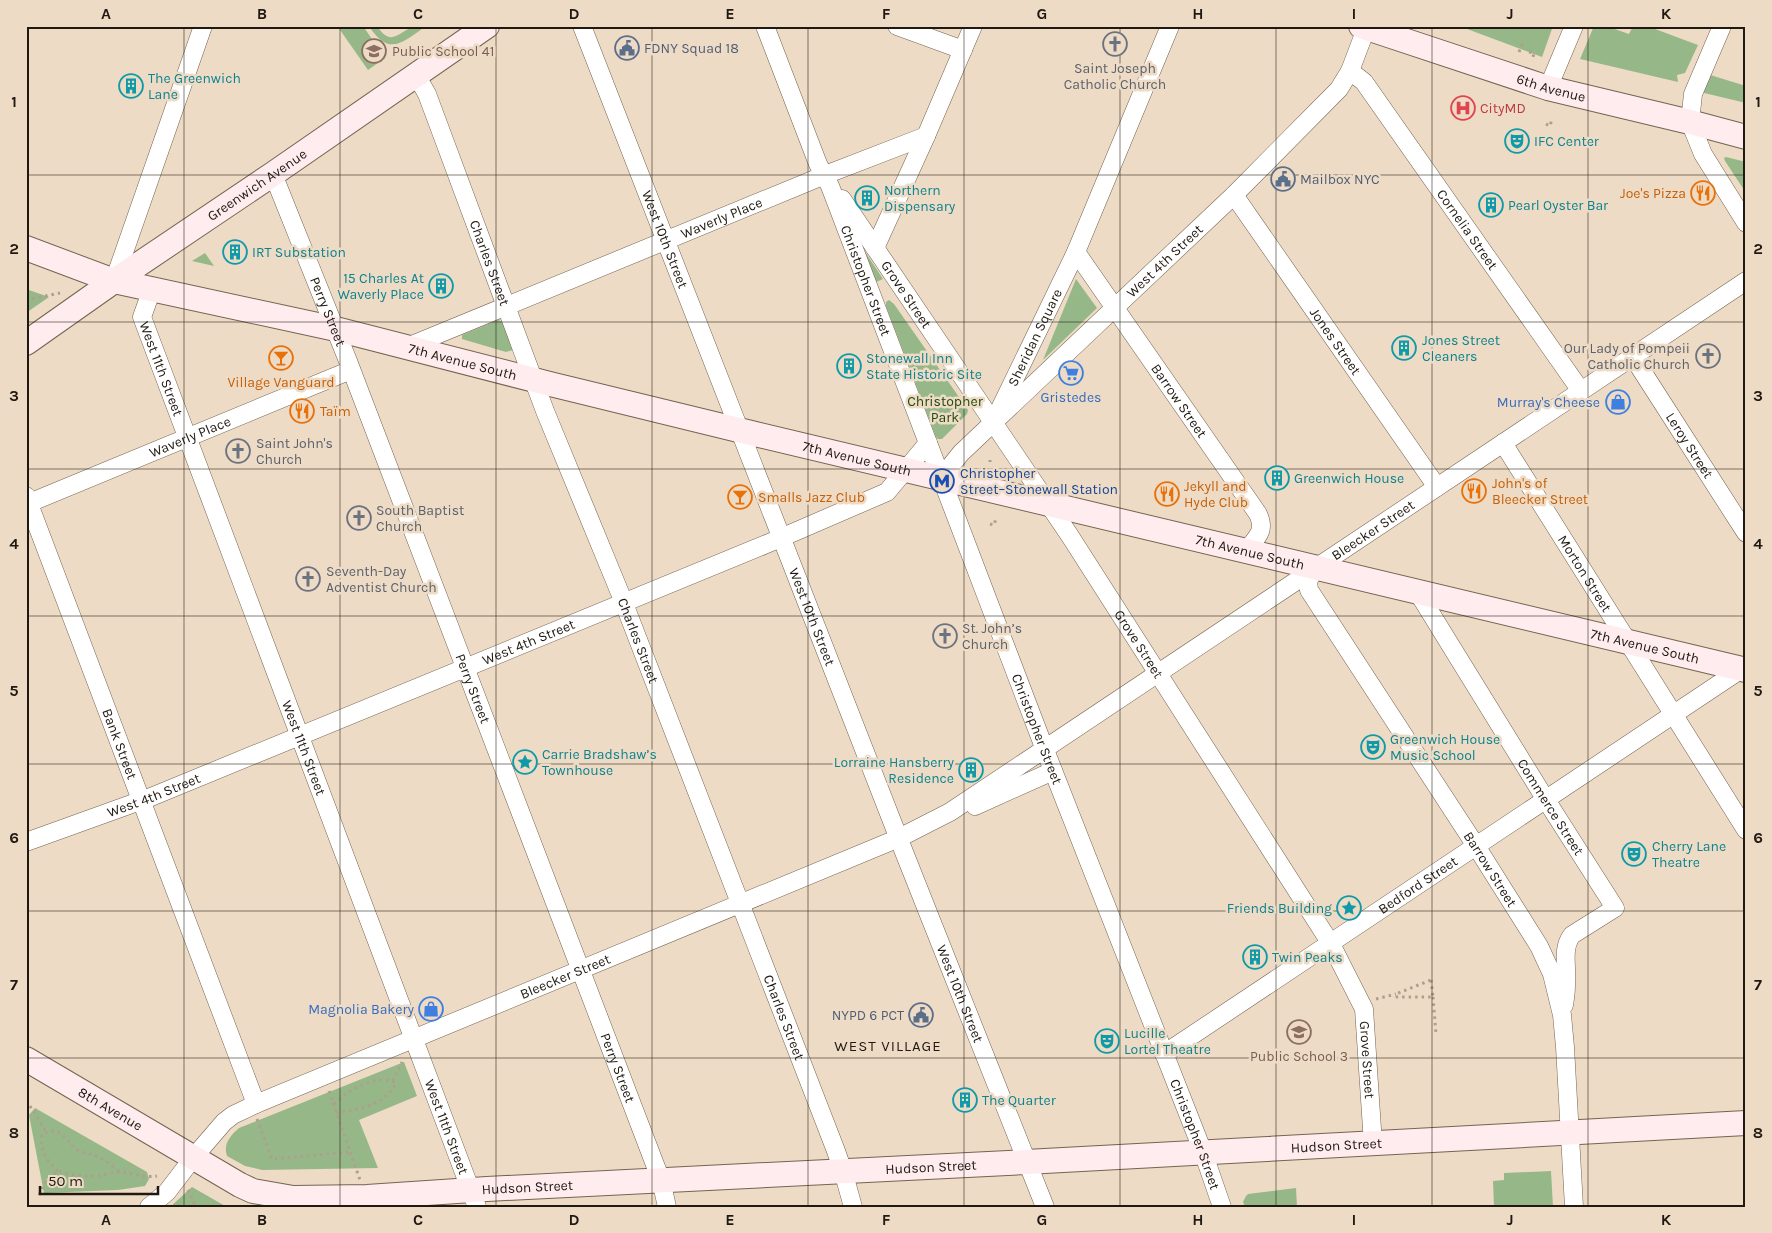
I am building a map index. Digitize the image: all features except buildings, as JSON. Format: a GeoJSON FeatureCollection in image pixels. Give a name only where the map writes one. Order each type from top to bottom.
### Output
{"type":"FeatureCollection","features":[{"type":"Feature","properties":{"kind":"main road","name":"Greenwich Avenue"},"geometry":{"type":"LineString","coordinates":[[26,343],[487,26]]}},
{"type":"Feature","properties":{"kind":"main road","name":"6th Avenue"},"geometry":{"type":"LineString","coordinates":[[1365,27],[1548,88],[1746,137]]}},
{"type":"Feature","properties":{"kind":"main road","name":"7th Avenue South"},"geometry":{"type":"LineString","coordinates":[[26,248],[114,281],[336,329],[739,430],[1744,669]]}},
{"type":"Feature","properties":{"kind":"main road","name":"8th Avenue"},"geometry":{"type":"LineString","coordinates":[[26,1059],[193,1158]]}},
{"type":"Feature","properties":{"kind":"main road","name":"Hudson Street"},"geometry":{"type":"LineString","coordinates":[[193,1158],[254,1191],[294,1203],[367,1197],[474,1199],[661,1180],[1746,1123]]}},
{"type":"Feature","properties":{"kind":"street"},"geometry":{"type":"LineString","coordinates":[[114,281],[203,26]]}},
{"type":"Feature","properties":{"kind":"street","name":"West 10th Street"},"geometry":{"type":"LineString","coordinates":[[582,26],[898,838],[1045,1207]]}},
{"type":"Feature","properties":{"kind":"street","name":"Christopher Street"},"geometry":{"type":"LineString","coordinates":[[765,26],[818,164],[825,175],[1053,771],[1203,1152],[1222,1207]]}},
{"type":"Feature","properties":{"kind":"street"},"geometry":{"type":"LineString","coordinates":[[897,26],[963,50]]}},
{"type":"Feature","properties":{"kind":"street"},"geometry":{"type":"LineString","coordinates":[[875,248],[973,26]]}},
{"type":"Feature","properties":{"kind":"street","name":"Sheridan Square"},"geometry":{"type":"LineString","coordinates":[[993,422],[1076,252],[1170,26]]}},
{"type":"Feature","properties":{"kind":"street"},"geometry":{"type":"LineString","coordinates":[[1548,88],[1574,26]]}},
{"type":"Feature","properties":{"kind":"street"},"geometry":{"type":"LineString","coordinates":[[1722,26],[1692,94],[1690,122],[1703,154],[1746,223]]}},
{"type":"Feature","properties":{"kind":"street","name":"West 4th Street"},"geometry":{"type":"LineString","coordinates":[[941,478],[961,453],[1234,195],[1339,89],[1350,71],[1365,27]]}},
{"type":"Feature","properties":{"kind":"street","name":"Cornelia Street"},"geometry":{"type":"LineString","coordinates":[[1350,71],[1364,82],[1581,391]]}},
{"type":"Feature","properties":{"kind":"street","name":"Charles Street"},"geometry":{"type":"LineString","coordinates":[[416,75],[427,94],[534,380],[740,904],[843,1171],[853,1207]]}},
{"type":"Feature","properties":{"kind":"street","name":"Waverly Place"},"geometry":{"type":"LineString","coordinates":[[408,347],[665,240],[926,136]]}},
{"type":"Feature","properties":{"kind":"street","name":"Perry Street"},"geometry":{"type":"LineString","coordinates":[[273,174],[336,329],[661,1180],[667,1207]]}},
{"type":"Feature","properties":{"kind":"street","name":"Grove Street"},"geometry":{"type":"LineString","coordinates":[[825,175],[1047,503],[1331,944],[1364,1010],[1373,1144]]}},
{"type":"Feature","properties":{"kind":"street","name":"Jones Street"},"geometry":{"type":"LineString","coordinates":[[1234,195],[1437,487]]}},
{"type":"Feature","properties":{"kind":"street","name":"Barrow Street"},"geometry":{"type":"LineString","coordinates":[[1076,252],[1262,521],[1261,530],[1246,551]]}},
{"type":"Feature","properties":{"kind":"street","name":"Bleecker Street"},"geometry":{"type":"LineString","coordinates":[[193,1158],[224,1122],[233,1115],[255,1109],[324,1075],[898,838],[950,812],[1746,281]]}},
{"type":"Feature","properties":{"kind":"street","name":"West 11th Street"},"geometry":{"type":"LineString","coordinates":[[152,289],[142,317],[474,1199]]}},
{"type":"Feature","properties":{"kind":"street","name":"Leroy Street"},"geometry":{"type":"LineString","coordinates":[[1633,357],[1746,533]]}},
{"type":"Feature","properties":{"kind":"street","name":"Waverly Place"},"geometry":{"type":"LineString","coordinates":[[28,499],[188,437],[351,370]]}},
{"type":"Feature","properties":{"kind":"street","name":"West 4th Street"},"geometry":{"type":"LineString","coordinates":[[26,842],[142,801],[781,538],[887,492],[928,443]]}},
{"type":"Feature","properties":{"kind":"street","name":"Morton Street"},"geometry":{"type":"LineString","coordinates":[[1503,443],[1746,830]]}},
{"type":"Feature","properties":{"kind":"street","name":"Bank Street"},"geometry":{"type":"LineString","coordinates":[[28,499],[142,801],[255,1109]]}},
{"type":"Feature","properties":{"kind":"street","name":"Barrow Street"},"geometry":{"type":"LineString","coordinates":[[1316,567],[1308,581],[1309,590],[1476,846],[1539,946],[1552,974],[1562,1015],[1571,1132],[1574,1207]]}},
{"type":"Feature","properties":{"kind":"street","name":"Commerce Street"},"geometry":{"type":"LineString","coordinates":[[1417,591],[1615,908],[1572,934],[1568,940],[1566,986],[1562,1015]]}},
{"type":"Feature","properties":{"kind":"street","name":"Bedford Street"},"geometry":{"type":"LineString","coordinates":[[1164,1054],[1744,669]]}},
{"type":"Feature","properties":{"kind":"street","name":"Bleecker Street"},"geometry":{"type":"LineString","coordinates":[[950,812],[978,805],[1053,771]]}},
{"type":"Feature","properties":{"kind":"street"},"geometry":{"type":"LineString","coordinates":[[148,1207],[167,1192],[193,1158]]}},
{"type":"Feature","properties":{"kind":"path"},"geometry":{"type":"LineString","coordinates":[[1519,52],[1522,45],[1525,47]]}},
{"type":"Feature","properties":{"kind":"path"},"geometry":{"type":"LineString","coordinates":[[1529,52],[1534,53],[1533,57]]}},
{"type":"Feature","properties":{"kind":"path"},"geometry":{"type":"LineString","coordinates":[[1546,124],[1550,126],[1552,119]]}},
{"type":"Feature","properties":{"kind":"path"},"geometry":{"type":"LineString","coordinates":[[26,300],[60,293]]}},
{"type":"Feature","properties":{"kind":"path"},"geometry":{"type":"LineString","coordinates":[[990,524],[994,525],[996,518]]}},
{"type":"Feature","properties":{"kind":"path"},"geometry":{"type":"LineString","coordinates":[[1376,999],[1396,994],[1431,980],[1436,1034]]}},
{"type":"Feature","properties":{"kind":"path"},"geometry":{"type":"LineString","coordinates":[[1396,994],[1397,997],[1433,997]]}},
{"type":"Feature","properties":{"kind":"path"},"geometry":{"type":"LineString","coordinates":[[393,1081],[406,1055]]}},
{"type":"Feature","properties":{"kind":"path"},"geometry":{"type":"LineString","coordinates":[[324,1075],[360,1180]]}},
{"type":"Feature","properties":{"kind":"path"},"geometry":{"type":"LineString","coordinates":[[334,1104],[353,1089],[369,1083],[388,1079],[396,1083],[391,1092],[376,1103],[360,1110],[337,1113]]}},
{"type":"Feature","properties":{"kind":"path"},"geometry":{"type":"LineString","coordinates":[[26,1101],[46,1132]]}},
{"type":"Feature","properties":{"kind":"path"},"geometry":{"type":"LineString","coordinates":[[255,1109],[272,1159],[351,1152]]}},
{"type":"Feature","properties":{"kind":"path"},"geometry":{"type":"LineString","coordinates":[[119,1171],[97,1176],[83,1176],[58,1171],[50,1164],[44,1154],[41,1142],[42,1134],[56,1132],[66,1137],[80,1152],[96,1155],[119,1171],[145,1177],[157,1176]]}},
{"type":"Feature","properties":{"kind":"path"},"geometry":{"type":"LineString","coordinates":[[39,1195],[46,1183],[58,1171]]}},
{"type":"Feature","properties":{"kind":"path"},"geometry":{"type":"LineString","coordinates":[[188,1190],[196,1207]]}},
{"type":"Feature","properties":{"kind":"green space"},"geometry":{"type":"Polygon","coordinates":[[[363,26],[385,58],[368,70],[338,27],[363,26]]]}},
{"type":"Feature","properties":{"kind":"green space"},"geometry":{"type":"Polygon","coordinates":[[[369,26],[377,26],[386,36],[394,37],[414,26],[426,26],[403,42],[389,44],[376,36],[369,26]]]}},
{"type":"Feature","properties":{"kind":"green space"},"geometry":{"type":"Polygon","coordinates":[[[1459,26],[1553,26],[1542,57],[1459,26]]]}},
{"type":"Feature","properties":{"kind":"green space"},"geometry":{"type":"Polygon","coordinates":[[[1594,26],[1606,26],[1629,34],[1633,26],[1647,26],[1698,45],[1685,73],[1677,75],[1678,82],[1580,59],[1594,26]]]}},
{"type":"Feature","properties":{"kind":"green space"},"geometry":{"type":"Polygon","coordinates":[[[1707,74],[1746,86],[1746,103],[1700,92],[1707,74]]]}},
{"type":"Feature","properties":{"kind":"green space"},"geometry":{"type":"Polygon","coordinates":[[[1724,158],[1746,162],[1746,193],[1725,161],[1724,158]]]}},
{"type":"Feature","properties":{"kind":"green space"},"geometry":{"type":"Polygon","coordinates":[[[856,238],[883,279],[874,283],[856,238]]]}},
{"type":"Feature","properties":{"kind":"green space"},"geometry":{"type":"Polygon","coordinates":[[[205,253],[214,266],[192,261],[205,253]]]}},
{"type":"Feature","properties":{"kind":"green space"},"geometry":{"type":"Polygon","coordinates":[[[1076,279],[1097,308],[1043,360],[1076,279]]]}},
{"type":"Feature","properties":{"kind":"green space"},"geometry":{"type":"Polygon","coordinates":[[[26,289],[46,296],[49,297],[26,313],[26,289]]]}},
{"type":"Feature","properties":{"kind":"green space","name":"Christopher Park"},"geometry":{"type":"Polygon","coordinates":[[[889,300],[894,304],[968,410],[967,414],[942,439],[936,437],[886,306],[886,302],[889,300]]]}},
{"type":"Feature","properties":{"kind":"green space"},"geometry":{"type":"Polygon","coordinates":[[[498,320],[503,322],[513,350],[506,352],[462,339],[462,335],[498,320]]]}},
{"type":"Feature","properties":{"kind":"green space"},"geometry":{"type":"Polygon","coordinates":[[[404,1062],[417,1096],[359,1120],[378,1168],[262,1170],[245,1166],[227,1156],[228,1140],[239,1128],[404,1062]]]}},
{"type":"Feature","properties":{"kind":"green space"},"geometry":{"type":"Polygon","coordinates":[[[35,1108],[147,1172],[149,1179],[145,1186],[118,1190],[44,1193],[29,1115],[35,1108]]]}},
{"type":"Feature","properties":{"kind":"green space"},"geometry":{"type":"Polygon","coordinates":[[[1551,1171],[1553,1207],[1494,1207],[1493,1181],[1504,1180],[1504,1173],[1551,1171]]]}},
{"type":"Feature","properties":{"kind":"green space"},"geometry":{"type":"Polygon","coordinates":[[[192,1187],[227,1207],[170,1207],[192,1187]]]}},
{"type":"Feature","properties":{"kind":"green space"},"geometry":{"type":"Polygon","coordinates":[[[1296,1188],[1297,1207],[1245,1207],[1243,1202],[1248,1194],[1296,1188]]]}},
{"type":"Feature","properties":{"kind":"place","name":"Saint Joseph Catholic Church"},"geometry":{"type":"Point","coordinates":[1115,44]}},
{"type":"Feature","properties":{"kind":"place","name":"FDNY Squad 18"},"geometry":{"type":"Point","coordinates":[627,48]}},
{"type":"Feature","properties":{"kind":"place","name":"Public School 41"},"geometry":{"type":"Point","coordinates":[374,51]}},
{"type":"Feature","properties":{"kind":"place","name":"The Greenwich Lane"},"geometry":{"type":"Point","coordinates":[131,86]}},
{"type":"Feature","properties":{"kind":"place","name":"CityMD"},"geometry":{"type":"Point","coordinates":[1463,108]}},
{"type":"Feature","properties":{"kind":"place","name":"IFC Center"},"geometry":{"type":"Point","coordinates":[1517,141]}},
{"type":"Feature","properties":{"kind":"place","name":"Mailbox NYC"},"geometry":{"type":"Point","coordinates":[1283,179]}},
{"type":"Feature","properties":{"kind":"place","name":"Joe's Pizza"},"geometry":{"type":"Point","coordinates":[1703,193]}},
{"type":"Feature","properties":{"kind":"place","name":"Northern Dispensary"},"geometry":{"type":"Point","coordinates":[867,198]}},
{"type":"Feature","properties":{"kind":"place","name":"Pearl Oyster Bar"},"geometry":{"type":"Point","coordinates":[1491,205]}},
{"type":"Feature","properties":{"kind":"place","name":"IRT Substation"},"geometry":{"type":"Point","coordinates":[235,252]}},
{"type":"Feature","properties":{"kind":"place","name":"15 Charles At Waverly Place"},"geometry":{"type":"Point","coordinates":[441,286]}},
{"type":"Feature","properties":{"kind":"place","name":"Jones Street Cleaners"},"geometry":{"type":"Point","coordinates":[1404,348]}},
{"type":"Feature","properties":{"kind":"place","name":"Our Lady of Pompeii Catholic Church"},"geometry":{"type":"Point","coordinates":[1708,356]}},
{"type":"Feature","properties":{"kind":"place","name":"Village Vanguard"},"geometry":{"type":"Point","coordinates":[281,358]}},
{"type":"Feature","properties":{"kind":"place","name":"Stonewall Inn State Historic Site"},"geometry":{"type":"Point","coordinates":[849,366]}},
{"type":"Feature","properties":{"kind":"place","name":"Gristedes"},"geometry":{"type":"Point","coordinates":[1071,373]}},
{"type":"Feature","properties":{"kind":"place","name":"Murray's Cheese"},"geometry":{"type":"Point","coordinates":[1618,402]}},
{"type":"Feature","properties":{"kind":"place","name":"Taïm"},"geometry":{"type":"Point","coordinates":[302,411]}},
{"type":"Feature","properties":{"kind":"place","name":"Saint John's Church"},"geometry":{"type":"Point","coordinates":[238,451]}},
{"type":"Feature","properties":{"kind":"place","name":"Greenwich House"},"geometry":{"type":"Point","coordinates":[1277,478]}},
{"type":"Feature","properties":{"kind":"place","name":"Christopher Street–Stonewall Station"},"geometry":{"type":"Point","coordinates":[942,481]}},
{"type":"Feature","properties":{"kind":"place","name":"John's of Bleecker Street"},"geometry":{"type":"Point","coordinates":[1474,491]}},
{"type":"Feature","properties":{"kind":"place","name":"Jekyll and Hyde Club"},"geometry":{"type":"Point","coordinates":[1167,494]}},
{"type":"Feature","properties":{"kind":"place","name":"Smalls Jazz Club"},"geometry":{"type":"Point","coordinates":[740,497]}},
{"type":"Feature","properties":{"kind":"place","name":"South Baptist Church"},"geometry":{"type":"Point","coordinates":[359,518]}},
{"type":"Feature","properties":{"kind":"place","name":"Seventh-Day Adventist Church"},"geometry":{"type":"Point","coordinates":[308,579]}},
{"type":"Feature","properties":{"kind":"place","name":"St. John’s Church"},"geometry":{"type":"Point","coordinates":[945,636]}},
{"type":"Feature","properties":{"kind":"place","name":"Greenwich House Music School"},"geometry":{"type":"Point","coordinates":[1373,747]}},
{"type":"Feature","properties":{"kind":"place","name":"Carrie Bradshaw’s Townhouse"},"geometry":{"type":"Point","coordinates":[525,762]}},
{"type":"Feature","properties":{"kind":"place","name":"Lorraine Hansberry Residence"},"geometry":{"type":"Point","coordinates":[971,770]}},
{"type":"Feature","properties":{"kind":"place","name":"Cherry Lane Theatre"},"geometry":{"type":"Point","coordinates":[1634,854]}},
{"type":"Feature","properties":{"kind":"place","name":"Friends Building"},"geometry":{"type":"Point","coordinates":[1349,908]}},
{"type":"Feature","properties":{"kind":"place","name":"Twin Peaks"},"geometry":{"type":"Point","coordinates":[1255,957]}},
{"type":"Feature","properties":{"kind":"place","name":"Magnolia Bakery"},"geometry":{"type":"Point","coordinates":[431,1009]}},
{"type":"Feature","properties":{"kind":"place","name":"NYPD 6 PCT"},"geometry":{"type":"Point","coordinates":[921,1015]}},
{"type":"Feature","properties":{"kind":"place","name":"Public School 3"},"geometry":{"type":"Point","coordinates":[1299,1032]}},
{"type":"Feature","properties":{"kind":"place","name":"Lucille Lortel Theatre"},"geometry":{"type":"Point","coordinates":[1107,1041]}},
{"type":"Feature","properties":{"kind":"place","name":"The Quarter"},"geometry":{"type":"Point","coordinates":[965,1100]}},
{"type":"Feature","properties":{"kind":"district","name":"WEST VILLAGE"},"geometry":{"type":"Point","coordinates":[888,1046]}}]}
